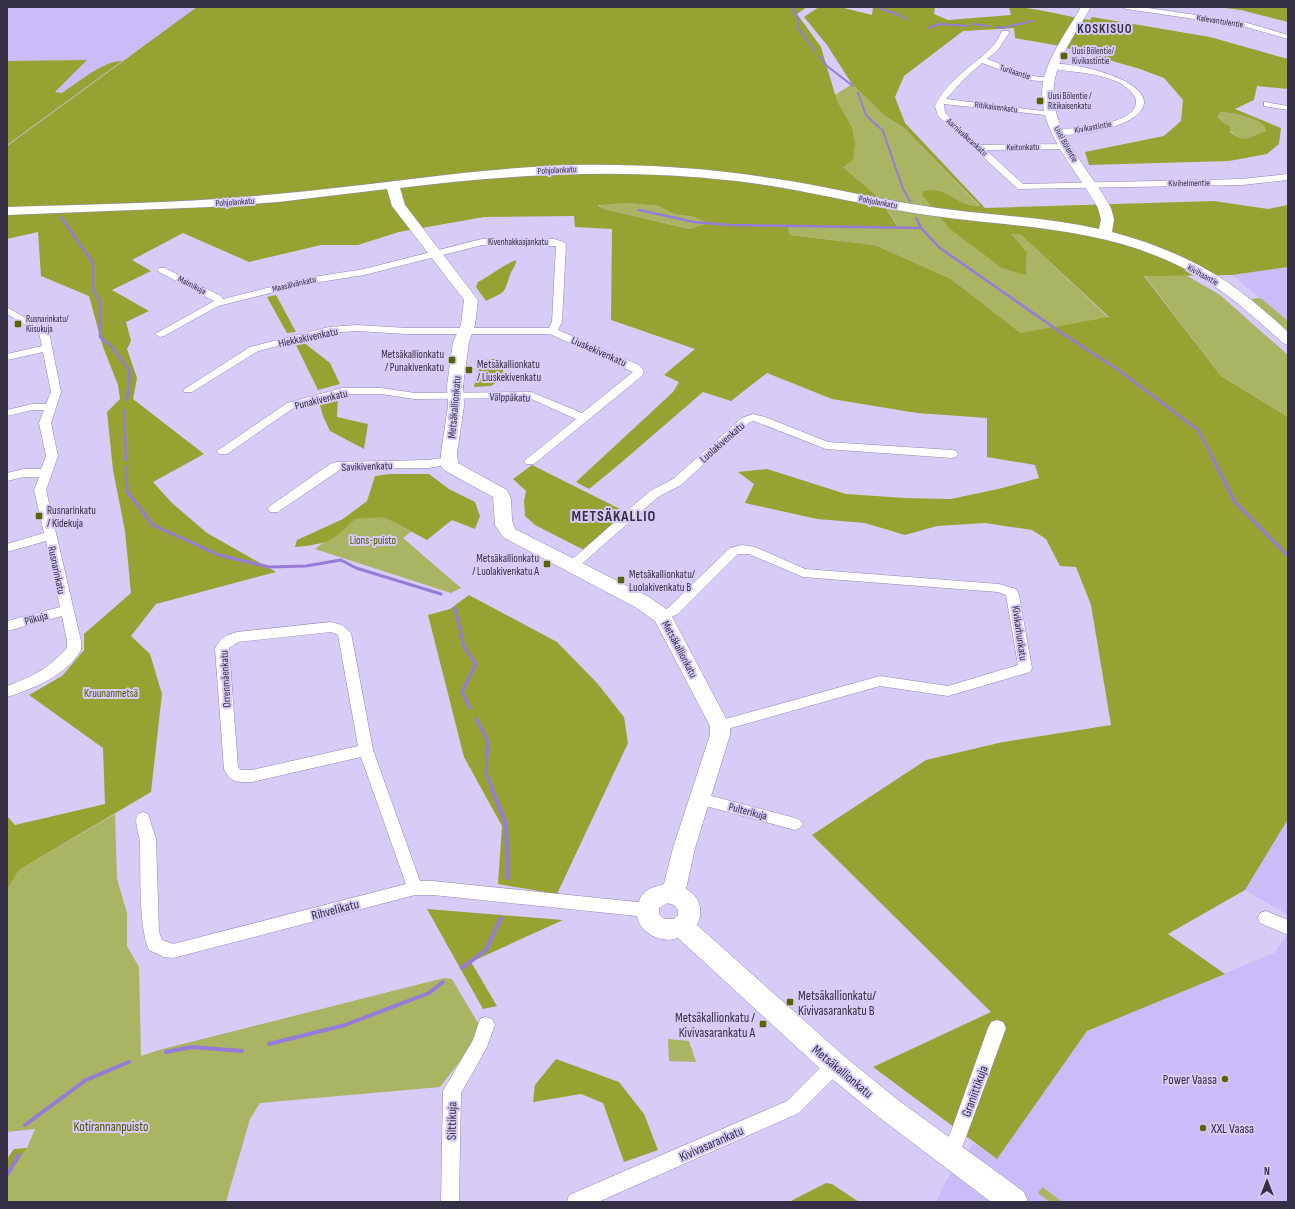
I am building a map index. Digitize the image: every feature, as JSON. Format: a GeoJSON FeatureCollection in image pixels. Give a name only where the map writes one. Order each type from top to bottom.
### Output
{"type":"FeatureCollection","features":[{"type":"Feature","properties":{"kind":"street","name":"Uusi Bölentie"},"geometry":{"type":"LineString","coordinates":[[1086,7],[1054,66],[1049,80],[1048,102],[1058,132],[1101,203],[1107,217],[1107,227],[1104,234]]}},
{"type":"Feature","properties":{"kind":"street","name":"Kalevantulentie"},"geometry":{"type":"LineString","coordinates":[[1126,7],[1244,24],[1288,36]]}},
{"type":"Feature","properties":{"kind":"street"},"geometry":{"type":"LineString","coordinates":[[941,100],[961,77],[995,48],[1005,33]]}},
{"type":"Feature","properties":{"kind":"street","name":"Turilaantie"},"geometry":{"type":"LineString","coordinates":[[982,60],[1031,78],[1049,80]]}},
{"type":"Feature","properties":{"kind":"street","name":"Kivikastintie"},"geometry":{"type":"LineString","coordinates":[[1054,66],[1117,79],[1130,87],[1137,94],[1140,101],[1139,108],[1132,115],[1121,122],[1084,130],[1058,132]]}},
{"type":"Feature","properties":{"kind":"street","name":"Ritikaisenkatu"},"geometry":{"type":"LineString","coordinates":[[941,100],[1051,114]]}},
{"type":"Feature","properties":{"kind":"street","name":"Aarnivalkeankatu"},"geometry":{"type":"LineString","coordinates":[[941,100],[939,106],[941,114],[1021,187],[1090,186]]}},
{"type":"Feature","properties":{"kind":"street"},"geometry":{"type":"LineString","coordinates":[[1267,104],[1288,108]]}},
{"type":"Feature","properties":{"kind":"street","name":"Keitonkatu"},"geometry":{"type":"LineString","coordinates":[[980,148],[1066,146]]}},
{"type":"Feature","properties":{"kind":"street","name":"Pohjolankatu"},"geometry":{"type":"LineString","coordinates":[[7,211],[178,206],[393,186],[488,174],[557,170],[612,169],[679,172],[772,182],[935,212],[1055,226],[1104,234]]}},
{"type":"Feature","properties":{"kind":"street","name":"Kivihelmentie"},"geometry":{"type":"LineString","coordinates":[[1090,186],[1242,182],[1288,177]]}},
{"type":"Feature","properties":{"kind":"street","name":"Metsäkallionkatu"},"geometry":{"type":"LineString","coordinates":[[393,186],[399,206],[471,300],[468,325],[464,331],[455,386],[456,406],[448,462],[450,466],[501,494],[503,499],[505,530],[524,542],[642,602],[662,616],[720,726]]}},
{"type":"Feature","properties":{"kind":"street","name":"Kivihaantie"},"geometry":{"type":"LineString","coordinates":[[1104,234],[1151,250],[1189,267],[1215,281],[1234,294],[1288,340]]}},
{"type":"Feature","properties":{"kind":"street","name":"Kivenhakkaajankatu"},"geometry":{"type":"LineString","coordinates":[[436,254],[482,242],[554,242],[561,244],[557,322],[552,331]]}},
{"type":"Feature","properties":{"kind":"street","name":"Maasälvänkatu"},"geometry":{"type":"LineString","coordinates":[[160,334],[220,302],[307,280],[364,272],[436,254]]}},
{"type":"Feature","properties":{"kind":"street","name":"Malmikuja"},"geometry":{"type":"LineString","coordinates":[[162,270],[217,298],[220,302]]}},
{"type":"Feature","properties":{"kind":"street","name":"Rusnarinkatu"},"geometry":{"type":"LineString","coordinates":[[7,310],[44,332],[56,392],[45,423],[52,456],[40,490],[74,641],[74,650],[55,669],[33,682],[7,692]]}},
{"type":"Feature","properties":{"kind":"street","name":"Hiekkakivenkatu"},"geometry":{"type":"LineString","coordinates":[[188,390],[254,349],[329,330],[357,328],[407,331],[464,331]]}},
{"type":"Feature","properties":{"kind":"street","name":"Liuskekivenkatu"},"geometry":{"type":"LineString","coordinates":[[464,331],[552,331],[635,367],[638,371],[638,374],[530,461]]}},
{"type":"Feature","properties":{"kind":"street"},"geometry":{"type":"LineString","coordinates":[[7,357],[47,348]]}},
{"type":"Feature","properties":{"kind":"street","name":"Punakivenkatu"},"geometry":{"type":"LineString","coordinates":[[223,451],[291,405],[342,391],[381,391],[415,396],[455,396]]}},
{"type":"Feature","properties":{"kind":"street","name":"Välppäkatu"},"geometry":{"type":"LineString","coordinates":[[455,396],[531,396],[584,418]]}},
{"type":"Feature","properties":{"kind":"street"},"geometry":{"type":"LineString","coordinates":[[7,413],[32,407],[51,407]]}},
{"type":"Feature","properties":{"kind":"street","name":"Luolakivenkatu"},"geometry":{"type":"LineString","coordinates":[[572,566],[654,494],[677,482],[746,420],[753,417],[826,444],[952,454]]}},
{"type":"Feature","properties":{"kind":"street","name":"Savikivenkatu"},"geometry":{"type":"LineString","coordinates":[[274,509],[334,467],[340,465],[428,464],[448,462]]}},
{"type":"Feature","properties":{"kind":"street"},"geometry":{"type":"LineString","coordinates":[[7,477],[24,473],[46,472]]}},
{"type":"Feature","properties":{"kind":"street"},"geometry":{"type":"LineString","coordinates":[[7,548],[50,536]]}},
{"type":"Feature","properties":{"kind":"street","name":"Kivikarhunkatu"},"geometry":{"type":"LineString","coordinates":[[662,616],[673,611],[734,551],[742,549],[751,550],[803,573],[1000,588],[1011,592],[1013,595],[1025,668],[948,691],[880,681],[720,726]]}},
{"type":"Feature","properties":{"kind":"street","name":"Piikuja"},"geometry":{"type":"LineString","coordinates":[[7,626],[66,610]]}},
{"type":"Feature","properties":{"kind":"street","name":"Orrenmäenkatu"},"geometry":{"type":"LineString","coordinates":[[366,750],[252,776],[237,776],[231,769],[222,649],[223,645],[231,639],[237,637],[331,627],[342,630],[345,636],[366,750],[415,888]]}},
{"type":"Feature","properties":{"kind":"street"},"geometry":{"type":"LineString","coordinates":[[673,893],[684,848],[720,735],[720,726]]}},
{"type":"Feature","properties":{"kind":"street","name":"Pulterikuja"},"geometry":{"type":"LineString","coordinates":[[700,799],[795,824]]}},
{"type":"Feature","properties":{"kind":"street","name":"Rihvelikatu"},"geometry":{"type":"LineString","coordinates":[[143,818],[148,839],[151,932],[155,945],[164,950],[173,951],[415,888],[433,888],[647,910]]}},
{"type":"Feature","properties":{"kind":"street"},"geometry":{"type":"LineString","coordinates":[[673,893],[684,899],[688,904],[689,916],[682,926],[676,929],[662,929],[650,922],[647,910],[651,900],[655,896],[673,893]]}},
{"type":"Feature","properties":{"kind":"street"},"geometry":{"type":"LineString","coordinates":[[1266,918],[1288,928]]}},
{"type":"Feature","properties":{"kind":"street","name":"Metsäkallionkatu"},"geometry":{"type":"LineString","coordinates":[[682,926],[834,1065],[889,1109],[1014,1202]]}},
{"type":"Feature","properties":{"kind":"street","name":"Silttikuja"},"geometry":{"type":"LineString","coordinates":[[450,1202],[452,1091],[480,1043],[486,1025]]}},
{"type":"Feature","properties":{"kind":"street","name":"Graniittikuja"},"geometry":{"type":"LineString","coordinates":[[948,1153],[957,1139],[997,1028]]}},
{"type":"Feature","properties":{"kind":"street","name":"Kivivasarankatu"},"geometry":{"type":"LineString","coordinates":[[576,1202],[793,1107],[834,1065]]}},
{"type":"Feature","properties":{"kind":"shaded area"},"geometry":{"type":"Polygon","coordinates":[[[7,7],[197,7],[7,146],[7,7]]]}},
{"type":"Feature","properties":{"kind":"shaded area"},"geometry":{"type":"Polygon","coordinates":[[[1288,267],[1288,321],[1232,275],[1288,267]]]}},
{"type":"Feature","properties":{"kind":"shaded area"},"geometry":{"type":"Polygon","coordinates":[[[1288,819],[1288,915],[1245,890],[1288,819]]]}},
{"type":"Feature","properties":{"kind":"shaded area"},"geometry":{"type":"Polygon","coordinates":[[[1288,933],[1288,1202],[936,1202],[946,1181],[974,1143],[997,1159],[1087,1031],[1274,953],[1288,933]]]}},
{"type":"Feature","properties":{"kind":"green space","name":"Kruunanmetsä"},"geometry":{"type":"Polygon","coordinates":[[[197,7],[807,7],[797,14],[821,47],[837,101],[852,128],[855,144],[853,160],[843,167],[878,197],[898,227],[788,226],[789,235],[875,245],[951,279],[1021,333],[1109,317],[1021,235],[1011,234],[1027,252],[1026,275],[1002,268],[950,229],[922,195],[923,191],[940,191],[965,204],[980,206],[903,127],[885,116],[852,84],[827,45],[804,17],[819,7],[840,7],[872,15],[873,7],[935,7],[934,14],[948,20],[1011,15],[1009,7],[1019,7],[1090,20],[1092,17],[1210,37],[1288,59],[1288,89],[1257,86],[1254,100],[1235,109],[1281,128],[1279,144],[1267,154],[1229,161],[1089,165],[1085,152],[1164,136],[1181,121],[1183,100],[1164,78],[1140,69],[1060,46],[1015,38],[1014,28],[963,31],[904,76],[895,97],[905,123],[985,208],[1214,201],[1268,209],[1288,205],[1288,267],[1232,275],[1144,276],[1221,376],[1288,417],[1288,819],[1245,890],[1168,934],[1225,974],[1087,1031],[997,1159],[873,1067],[991,1012],[812,835],[926,760],[1003,742],[1111,725],[1091,605],[1076,567],[1060,566],[1046,539],[1032,530],[985,523],[937,526],[905,535],[865,523],[817,519],[745,503],[754,484],[738,472],[767,469],[846,494],[905,498],[951,499],[1039,478],[1035,465],[987,457],[987,418],[917,413],[832,399],[767,373],[731,401],[703,392],[589,489],[576,482],[673,392],[679,382],[664,375],[695,349],[611,320],[612,229],[575,227],[574,216],[484,217],[399,232],[358,245],[321,245],[249,262],[183,233],[132,260],[151,271],[112,290],[149,311],[126,322],[131,341],[127,349],[137,378],[133,399],[204,454],[153,482],[172,503],[207,533],[276,572],[156,604],[131,636],[150,654],[162,694],[151,792],[19,870],[7,890],[7,816],[15,825],[105,804],[103,748],[29,695],[62,676],[84,650],[84,634],[131,593],[125,531],[113,470],[107,412],[120,399],[118,385],[103,347],[89,296],[41,276],[38,232],[7,239],[7,146],[197,7]],[[1220,112],[1218,117],[1225,124],[1230,126],[1230,132],[1240,138],[1248,138],[1266,131],[1265,127],[1260,122],[1236,114],[1220,112]],[[626,203],[598,205],[604,209],[690,229],[708,223],[694,217],[674,214],[659,206],[626,203]]]}},
{"type":"Feature","properties":{"kind":"green space"},"geometry":{"type":"Polygon","coordinates":[[[1217,7],[1284,7],[1288,8],[1288,22],[1241,10],[1217,7]]]}},
{"type":"Feature","properties":{"kind":"green space"},"geometry":{"type":"Polygon","coordinates":[[[87,60],[55,92],[62,93],[100,68],[108,64],[122,61],[7,145],[7,61],[87,60]]]}},
{"type":"Feature","properties":{"kind":"green space"},"geometry":{"type":"Polygon","coordinates":[[[852,84],[885,116],[903,127],[980,207],[970,207],[941,192],[922,195],[944,221],[1026,275],[1027,252],[1010,234],[1021,235],[1109,318],[1143,336],[1021,333],[951,279],[875,245],[789,235],[787,226],[898,226],[878,197],[843,167],[835,95],[852,84]]]}},
{"type":"Feature","properties":{"kind":"green space"},"geometry":{"type":"Polygon","coordinates":[[[1220,112],[1236,114],[1260,122],[1264,125],[1266,131],[1246,140],[1236,136],[1218,116],[1220,112]]]}},
{"type":"Feature","properties":{"kind":"green space"},"geometry":{"type":"Polygon","coordinates":[[[626,203],[659,206],[674,214],[694,217],[709,223],[691,229],[604,209],[598,204],[626,203]]]}},
{"type":"Feature","properties":{"kind":"green space"},"geometry":{"type":"Polygon","coordinates":[[[516,260],[515,266],[503,292],[486,301],[476,287],[478,282],[516,260]]]}},
{"type":"Feature","properties":{"kind":"green space"},"geometry":{"type":"Polygon","coordinates":[[[1144,275],[1186,275],[1220,295],[1288,355],[1288,417],[1221,376],[1144,275]]]}},
{"type":"Feature","properties":{"kind":"green space"},"geometry":{"type":"Polygon","coordinates":[[[276,295],[296,332],[287,333],[267,297],[276,295]]]}},
{"type":"Feature","properties":{"kind":"green space"},"geometry":{"type":"Polygon","coordinates":[[[1258,298],[1262,299],[1288,321],[1288,334],[1248,300],[1258,298]]]}},
{"type":"Feature","properties":{"kind":"green space"},"geometry":{"type":"Polygon","coordinates":[[[303,342],[330,363],[340,384],[318,390],[296,345],[303,342]]]}},
{"type":"Feature","properties":{"kind":"green space"},"geometry":{"type":"Polygon","coordinates":[[[498,359],[505,365],[500,380],[491,386],[474,387],[482,361],[498,359]]]}},
{"type":"Feature","properties":{"kind":"green space"},"geometry":{"type":"Polygon","coordinates":[[[338,399],[337,417],[368,424],[364,449],[330,431],[323,416],[319,402],[338,399]]]}},
{"type":"Feature","properties":{"kind":"green space"},"geometry":{"type":"Polygon","coordinates":[[[532,465],[626,512],[584,550],[535,525],[525,516],[524,501],[526,491],[513,479],[532,465]]]}},
{"type":"Feature","properties":{"kind":"green space"},"geometry":{"type":"Polygon","coordinates":[[[390,474],[429,474],[449,489],[475,502],[480,516],[475,529],[452,520],[427,540],[384,517],[355,519],[340,533],[322,543],[295,547],[297,540],[343,519],[367,501],[375,476],[390,474]]]}},
{"type":"Feature","properties":{"kind":"green space","name":"Lions-puisto"},"geometry":{"type":"Polygon","coordinates":[[[371,509],[411,532],[403,538],[461,588],[451,593],[315,549],[371,509]]]}},
{"type":"Feature","properties":{"kind":"green space"},"geometry":{"type":"Polygon","coordinates":[[[469,595],[557,642],[597,683],[624,717],[628,743],[557,894],[498,884],[502,826],[464,757],[428,615],[450,609],[469,595]]]}},
{"type":"Feature","properties":{"kind":"green space","name":"Kotirannanpuisto"},"geometry":{"type":"Polygon","coordinates":[[[115,814],[117,879],[127,913],[127,946],[139,967],[141,1056],[159,1050],[444,978],[452,979],[478,1023],[478,1038],[440,1087],[260,1103],[250,1119],[226,1202],[7,1202],[7,1178],[27,1148],[35,1129],[7,1132],[7,890],[19,870],[115,814]]]}},
{"type":"Feature","properties":{"kind":"green space"},"geometry":{"type":"Polygon","coordinates":[[[427,909],[563,920],[471,962],[497,1006],[483,1009],[427,909]]]}},
{"type":"Feature","properties":{"kind":"green space"},"geometry":{"type":"Polygon","coordinates":[[[668,1039],[689,1041],[696,1062],[669,1061],[668,1039]]]}},
{"type":"Feature","properties":{"kind":"green space"},"geometry":{"type":"Polygon","coordinates":[[[556,1059],[619,1082],[644,1114],[658,1150],[624,1162],[603,1103],[581,1094],[533,1102],[535,1085],[556,1059]]]}},
{"type":"Feature","properties":{"kind":"green space"},"geometry":{"type":"Polygon","coordinates":[[[27,1148],[7,1178],[7,1159],[14,1149],[27,1148]]]}},
{"type":"Feature","properties":{"kind":"green space"},"geometry":{"type":"Polygon","coordinates":[[[826,1183],[832,1184],[859,1202],[789,1202],[826,1183]]]}},
{"type":"Feature","properties":{"kind":"green space"},"geometry":{"type":"Polygon","coordinates":[[[1042,1187],[1063,1202],[1050,1202],[1038,1193],[1042,1187]]]}},
{"type":"Feature","properties":{"kind":"waterway"},"geometry":{"type":"LineString","coordinates":[[791,7],[798,18],[798,28],[815,51]]}},
{"type":"Feature","properties":{"kind":"waterway"},"geometry":{"type":"LineString","coordinates":[[881,9],[900,15],[906,19]]}},
{"type":"Feature","properties":{"kind":"waterway"},"geometry":{"type":"LineString","coordinates":[[996,27],[1002,28],[1032,21]]}},
{"type":"Feature","properties":{"kind":"waterway"},"geometry":{"type":"LineString","coordinates":[[928,28],[939,24],[968,26]]}},
{"type":"Feature","properties":{"kind":"waterway"},"geometry":{"type":"LineString","coordinates":[[973,24],[989,26]]}},
{"type":"Feature","properties":{"kind":"waterway"},"geometry":{"type":"LineString","coordinates":[[819,56],[827,66],[853,86]]}},
{"type":"Feature","properties":{"kind":"waterway"},"geometry":{"type":"LineString","coordinates":[[858,93],[866,115],[883,131],[903,189],[910,201]]}},
{"type":"Feature","properties":{"kind":"waterway"},"geometry":{"type":"LineString","coordinates":[[639,210],[694,222],[729,225],[921,228]]}},
{"type":"Feature","properties":{"kind":"waterway"},"geometry":{"type":"LineString","coordinates":[[61,217],[93,263],[93,289],[100,302],[100,337],[111,346],[130,371],[127,400]]}},
{"type":"Feature","properties":{"kind":"waterway"},"geometry":{"type":"LineString","coordinates":[[916,218],[921,228]]}},
{"type":"Feature","properties":{"kind":"waterway"},"geometry":{"type":"LineString","coordinates":[[921,228],[940,248],[1063,334],[1117,369],[1198,430],[1213,458]]}},
{"type":"Feature","properties":{"kind":"waterway"},"geometry":{"type":"LineString","coordinates":[[124,410],[126,458]]}},
{"type":"Feature","properties":{"kind":"waterway"},"geometry":{"type":"LineString","coordinates":[[1212,457],[1235,502],[1288,556]]}},
{"type":"Feature","properties":{"kind":"waterway"},"geometry":{"type":"LineString","coordinates":[[126,467],[127,491],[153,525],[219,555],[269,567],[306,566],[341,560],[356,568],[441,594]]}},
{"type":"Feature","properties":{"kind":"waterway"},"geometry":{"type":"LineString","coordinates":[[455,608],[464,647],[476,664],[462,692],[470,708]]}},
{"type":"Feature","properties":{"kind":"waterway"},"geometry":{"type":"LineString","coordinates":[[476,718],[488,742],[486,773],[492,788]]}},
{"type":"Feature","properties":{"kind":"waterway"},"geometry":{"type":"LineString","coordinates":[[491,787],[506,824],[508,878]]}},
{"type":"Feature","properties":{"kind":"waterway"},"geometry":{"type":"LineString","coordinates":[[462,968],[486,950],[501,918]]}},
{"type":"Feature","properties":{"kind":"waterway"},"geometry":{"type":"LineString","coordinates":[[269,1044],[345,1025],[429,993],[443,982]]}},
{"type":"Feature","properties":{"kind":"waterway"},"geometry":{"type":"LineString","coordinates":[[166,1052],[192,1047],[242,1051]]}},
{"type":"Feature","properties":{"kind":"waterway"},"geometry":{"type":"LineString","coordinates":[[25,1125],[86,1080],[129,1062]]}},
{"type":"Feature","properties":{"kind":"waterway"},"geometry":{"type":"LineString","coordinates":[[7,1175],[19,1155]]}},
{"type":"Feature","properties":{"kind":"place","name":"Uusi Bölentie/ Kivikastintie"},"geometry":{"type":"Point","coordinates":[1064,56]}},
{"type":"Feature","properties":{"kind":"place","name":"Uusi Bölentie / Ritikaisenkatu"},"geometry":{"type":"Point","coordinates":[1040,101]}},
{"type":"Feature","properties":{"kind":"place","name":"Rusnarinkatu/ Kiisukuja"},"geometry":{"type":"Point","coordinates":[18,324]}},
{"type":"Feature","properties":{"kind":"place","name":"Metsäkallionkatu / Punakivenkatu"},"geometry":{"type":"Point","coordinates":[452,360]}},
{"type":"Feature","properties":{"kind":"place","name":"Metsäkallionkatu / Liuskekivenkatu"},"geometry":{"type":"Point","coordinates":[469,370]}},
{"type":"Feature","properties":{"kind":"place","name":"Rusnarinkatu / Kidekuja"},"geometry":{"type":"Point","coordinates":[39,516]}},
{"type":"Feature","properties":{"kind":"place","name":"Metsäkallionkatu / Luolakivenkatu A"},"geometry":{"type":"Point","coordinates":[547,564]}},
{"type":"Feature","properties":{"kind":"place","name":"Metsäkallionkatu/ Luolakivenkatu B"},"geometry":{"type":"Point","coordinates":[621,580]}},
{"type":"Feature","properties":{"kind":"place","name":"Metsäkallionkatu/ Kivivasarankatu B"},"geometry":{"type":"Point","coordinates":[790,1002]}},
{"type":"Feature","properties":{"kind":"place","name":"Metsäkallionkatu / Kivivasarankatu A"},"geometry":{"type":"Point","coordinates":[763,1024]}},
{"type":"Feature","properties":{"kind":"place","name":"Power Vaasa"},"geometry":{"type":"Point","coordinates":[1225,1079]}},
{"type":"Feature","properties":{"kind":"place","name":"XXL Vaasa"},"geometry":{"type":"Point","coordinates":[1203,1128]}},
{"type":"Feature","properties":{"kind":"district","name":"KOSKISUO"},"geometry":{"type":"Point","coordinates":[1105,28]}},
{"type":"Feature","properties":{"kind":"district","name":"METSÄKALLIO"},"geometry":{"type":"Point","coordinates":[614,516]}}]}
